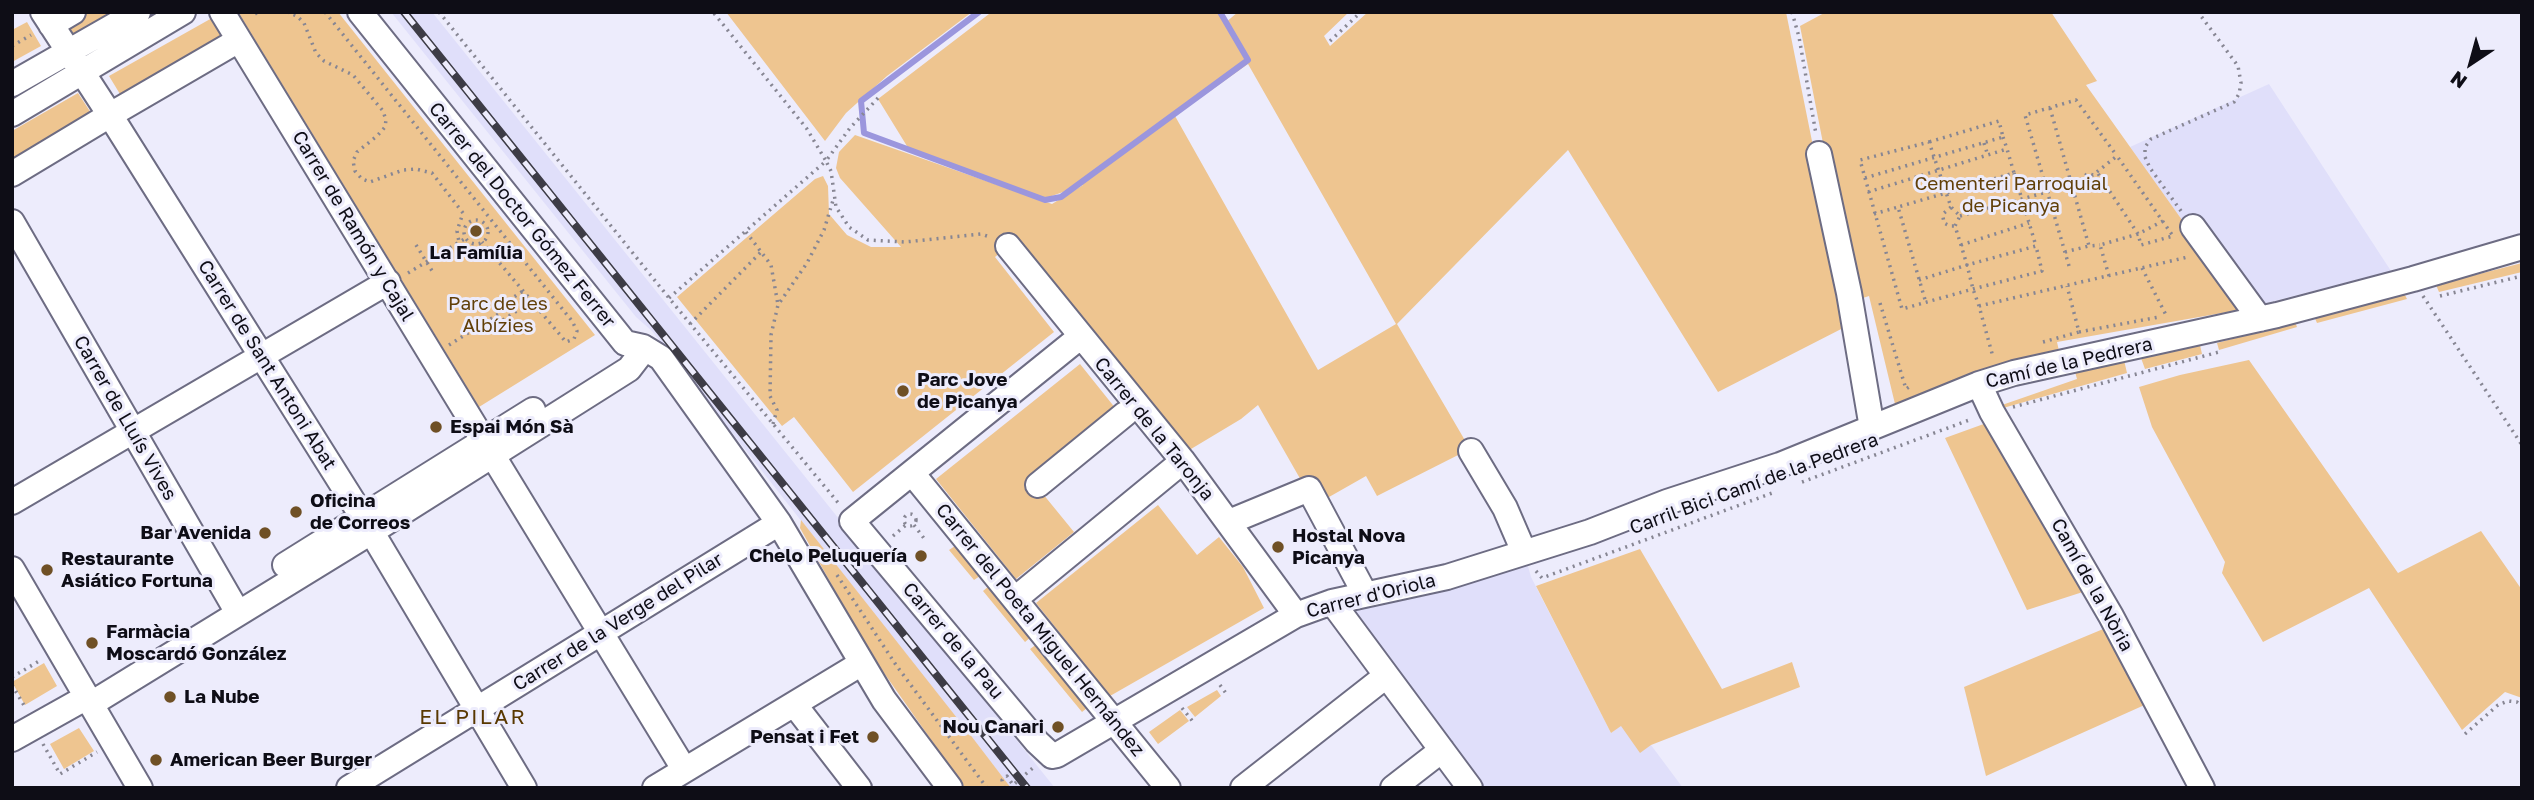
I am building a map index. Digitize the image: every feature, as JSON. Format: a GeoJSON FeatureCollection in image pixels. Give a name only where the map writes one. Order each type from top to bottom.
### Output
{"type":"FeatureCollection","features":[{"type":"Feature","properties":{"kind":"street"},"geometry":{"type":"LineString","coordinates":[[44,23],[73,12]]}},
{"type":"Feature","properties":{"kind":"street"},"geometry":{"type":"LineString","coordinates":[[12,114],[138,12]]}},
{"type":"Feature","properties":{"kind":"street"},"geometry":{"type":"LineString","coordinates":[[12,84],[76,63],[183,12]]}},
{"type":"Feature","properties":{"kind":"street","name":"Carrer de Ramón y Cajal"},"geometry":{"type":"LineString","coordinates":[[222,12],[394,280],[488,448],[684,769]]}},
{"type":"Feature","properties":{"kind":"street","name":"Carrer del Doctor Gómez Ferrer"},"geometry":{"type":"LineString","coordinates":[[359,12],[634,345],[661,358],[779,523],[884,700],[950,788]]}},
{"type":"Feature","properties":{"kind":"street","name":"Carrer de Sant Antoni Abat"},"geometry":{"type":"LineString","coordinates":[[44,23],[76,63],[110,115],[367,524],[524,788]]}},
{"type":"Feature","properties":{"kind":"street"},"geometry":{"type":"LineString","coordinates":[[12,174],[239,40]]}},
{"type":"Feature","properties":{"kind":"street"},"geometry":{"type":"LineString","coordinates":[[1819,154],[1849,293],[1872,428]]}},
{"type":"Feature","properties":{"kind":"street","name":"Carrer de Lluís Vives"},"geometry":{"type":"LineString","coordinates":[[12,222],[234,606]]}},
{"type":"Feature","properties":{"kind":"street"},"geometry":{"type":"LineString","coordinates":[[2193,226],[2260,319]]}},
{"type":"Feature","properties":{"kind":"street","name":"Carrer de la Taronja"},"geometry":{"type":"LineString","coordinates":[[1008,246],[1183,461],[1296,615]]}},
{"type":"Feature","properties":{"kind":"street","name":"Camí de la Pedrera"},"geometry":{"type":"LineString","coordinates":[[1590,532],[1667,502],[1780,465],[1872,428],[1980,372],[2014,373],[2260,319],[2522,247]]}},
{"type":"Feature","properties":{"kind":"street"},"geometry":{"type":"LineString","coordinates":[[12,502],[394,280]]}},
{"type":"Feature","properties":{"kind":"street"},"geometry":{"type":"LineString","coordinates":[[852,521],[1080,337]]}},
{"type":"Feature","properties":{"kind":"street"},"geometry":{"type":"LineString","coordinates":[[12,739],[87,697],[488,448],[616,357],[625,347],[634,345]]}},
{"type":"Feature","properties":{"kind":"street","name":"Camí de la Nòria"},"geometry":{"type":"LineString","coordinates":[[1980,372],[1992,412],[2111,616],[2202,788]]}},
{"type":"Feature","properties":{"kind":"street"},"geometry":{"type":"LineString","coordinates":[[1038,485],[1125,414]]}},
{"type":"Feature","properties":{"kind":"street"},"geometry":{"type":"LineString","coordinates":[[1471,451],[1505,508],[1530,560]]}},
{"type":"Feature","properties":{"kind":"street"},"geometry":{"type":"LineString","coordinates":[[1015,599],[1183,461]]}},
{"type":"Feature","properties":{"kind":"street","name":"Carrer del Poeta Miguel Hernández"},"geometry":{"type":"LineString","coordinates":[[912,473],[1168,788]]}},
{"type":"Feature","properties":{"kind":"street"},"geometry":{"type":"LineString","coordinates":[[1229,522],[1309,489],[1365,594]]}},
{"type":"Feature","properties":{"kind":"street","name":"Carrer de la Pau"},"geometry":{"type":"LineString","coordinates":[[852,521],[1037,743],[1047,753],[1057,755]]}},
{"type":"Feature","properties":{"kind":"street","name":"Carrer de la Verge del Pilar"},"geometry":{"type":"LineString","coordinates":[[349,788],[779,523]]}},
{"type":"Feature","properties":{"kind":"street","name":"Carrer d'Oriola"},"geometry":{"type":"LineString","coordinates":[[1057,755],[1296,615],[1365,594],[1530,560],[1590,532]]}},
{"type":"Feature","properties":{"kind":"street"},"geometry":{"type":"LineString","coordinates":[[12,569],[140,788]]}},
{"type":"Feature","properties":{"kind":"street"},"geometry":{"type":"LineString","coordinates":[[1332,602],[1470,788]]}},
{"type":"Feature","properties":{"kind":"street"},"geometry":{"type":"LineString","coordinates":[[659,787],[684,769],[862,663]]}},
{"type":"Feature","properties":{"kind":"street"},"geometry":{"type":"LineString","coordinates":[[1243,788],[1386,676]]}},
{"type":"Feature","properties":{"kind":"street"},"geometry":{"type":"LineString","coordinates":[[794,704],[859,788]]}},
{"type":"Feature","properties":{"kind":"street"},"geometry":{"type":"LineString","coordinates":[[1394,788],[1442,750]]}},
{"type":"Feature","properties":{"kind":"path"},"geometry":{"type":"LineString","coordinates":[[287,12],[304,23],[316,53],[324,61],[354,75],[383,111],[385,127],[357,152],[353,161],[355,171],[362,179],[370,182],[403,170],[416,169],[432,173],[463,213],[457,231],[459,242]]}},
{"type":"Feature","properties":{"kind":"path"},"geometry":{"type":"LineString","coordinates":[[325,12],[572,321],[577,331],[574,339],[566,342],[482,242]]}},
{"type":"Feature","properties":{"kind":"path"},"geometry":{"type":"LineString","coordinates":[[439,12],[852,521]]}},
{"type":"Feature","properties":{"kind":"path"},"geometry":{"type":"LineString","coordinates":[[713,12],[807,129],[831,171],[836,207],[849,227],[868,240],[905,242],[981,234],[1008,246]]}},
{"type":"Feature","properties":{"kind":"path"},"geometry":{"type":"LineString","coordinates":[[1330,41],[1362,12]]}},
{"type":"Feature","properties":{"kind":"path"},"geometry":{"type":"LineString","coordinates":[[1792,12],[1819,154]]}},
{"type":"Feature","properties":{"kind":"path"},"geometry":{"type":"LineString","coordinates":[[2193,226],[2150,168],[2145,147],[2151,139],[2234,102],[2239,94],[2241,83],[2238,66],[2198,12]]}},
{"type":"Feature","properties":{"kind":"path"},"geometry":{"type":"LineString","coordinates":[[12,46],[44,23]]}},
{"type":"Feature","properties":{"kind":"path"},"geometry":{"type":"LineString","coordinates":[[669,298],[826,161],[857,120],[878,99]]}},
{"type":"Feature","properties":{"kind":"path"},"geometry":{"type":"LineString","coordinates":[[2069,266],[2025,115],[2076,100],[2173,236],[2141,245],[2138,234],[2097,172]]}},
{"type":"Feature","properties":{"kind":"path"},"geometry":{"type":"LineString","coordinates":[[2050,108],[2089,246]]}},
{"type":"Feature","properties":{"kind":"path"},"geometry":{"type":"LineString","coordinates":[[1999,121],[2003,137],[2042,271],[1902,309],[1860,160],[1999,121]]}},
{"type":"Feature","properties":{"kind":"path"},"geometry":{"type":"LineString","coordinates":[[1865,178],[2003,137]]}},
{"type":"Feature","properties":{"kind":"path"},"geometry":{"type":"LineString","coordinates":[[1929,142],[1951,207],[1960,216]]}},
{"type":"Feature","properties":{"kind":"path"},"geometry":{"type":"LineString","coordinates":[[1984,143],[1987,156]]}},
{"type":"Feature","properties":{"kind":"path"},"geometry":{"type":"LineString","coordinates":[[1868,192],[2007,149]]}},
{"type":"Feature","properties":{"kind":"path"},"geometry":{"type":"LineString","coordinates":[[1980,372],[1993,357],[1955,226],[1960,216],[2071,186],[2088,173],[2093,176],[2117,156]]}},
{"type":"Feature","properties":{"kind":"path"},"geometry":{"type":"LineString","coordinates":[[1874,214],[2014,173]]}},
{"type":"Feature","properties":{"kind":"path"},"geometry":{"type":"LineString","coordinates":[[773,424],[777,410],[771,396],[771,335],[778,305],[807,263],[824,230],[834,195]]}},
{"type":"Feature","properties":{"kind":"path"},"geometry":{"type":"LineString","coordinates":[[1898,207],[1926,303]]}},
{"type":"Feature","properties":{"kind":"path"},"geometry":{"type":"LineString","coordinates":[[1951,207],[1942,217],[1944,223],[1955,226]]}},
{"type":"Feature","properties":{"kind":"path"},"geometry":{"type":"LineString","coordinates":[[481,221],[487,214]]}},
{"type":"Feature","properties":{"kind":"path"},"geometry":{"type":"LineString","coordinates":[[475,220],[481,221],[488,230],[487,237],[482,242],[472,243],[466,238],[468,223],[475,220]]}},
{"type":"Feature","properties":{"kind":"path"},"geometry":{"type":"LineString","coordinates":[[2065,252],[2138,234],[2163,221]]}},
{"type":"Feature","properties":{"kind":"path"},"geometry":{"type":"LineString","coordinates":[[1961,245],[2029,223]]}},
{"type":"Feature","properties":{"kind":"path"},"geometry":{"type":"LineString","coordinates":[[488,230],[498,229]]}},
{"type":"Feature","properties":{"kind":"path"},"geometry":{"type":"LineString","coordinates":[[746,232],[771,265],[778,305]]}},
{"type":"Feature","properties":{"kind":"path"},"geometry":{"type":"LineString","coordinates":[[394,280],[466,238]]}},
{"type":"Feature","properties":{"kind":"path"},"geometry":{"type":"LineString","coordinates":[[416,245],[434,274]]}},
{"type":"Feature","properties":{"kind":"path"},"geometry":{"type":"LineString","coordinates":[[2100,245],[2109,276]]}},
{"type":"Feature","properties":{"kind":"path"},"geometry":{"type":"LineString","coordinates":[[1919,280],[2036,246]]}},
{"type":"Feature","properties":{"kind":"path"},"geometry":{"type":"LineString","coordinates":[[690,324],[761,252]]}},
{"type":"Feature","properties":{"kind":"path"},"geometry":{"type":"LineString","coordinates":[[1979,306],[2199,255]]}},
{"type":"Feature","properties":{"kind":"path"},"geometry":{"type":"LineString","coordinates":[[2142,268],[2166,315]]}},
{"type":"Feature","properties":{"kind":"path"},"geometry":{"type":"LineString","coordinates":[[2413,279],[2522,445]]}},
{"type":"Feature","properties":{"kind":"path"},"geometry":{"type":"LineString","coordinates":[[2067,286],[2079,332]]}},
{"type":"Feature","properties":{"kind":"path"},"geometry":{"type":"LineString","coordinates":[[497,308],[523,290]]}},
{"type":"Feature","properties":{"kind":"path"},"geometry":{"type":"LineString","coordinates":[[444,349],[527,296]]}},
{"type":"Feature","properties":{"kind":"path"},"geometry":{"type":"LineString","coordinates":[[503,320],[532,301]]}},
{"type":"Feature","properties":{"kind":"path"},"geometry":{"type":"LineString","coordinates":[[1880,303],[1906,388],[1917,385]]}},
{"type":"Feature","properties":{"kind":"path"},"geometry":{"type":"LineString","coordinates":[[2042,343],[2079,332],[2178,313]]}},
{"type":"Feature","properties":{"kind":"path","name":"Carril Bici Camí de la Pedrera"},"geometry":{"type":"LineString","coordinates":[[1799,483],[1976,417]]}},
{"type":"Feature","properties":{"kind":"path","name":"Carril Bici Camí de la Pedrera"},"geometry":{"type":"LineString","coordinates":[[1530,560],[1542,578],[1786,488]]}},
{"type":"Feature","properties":{"kind":"path"},"geometry":{"type":"LineString","coordinates":[[906,525],[905,518],[910,515],[915,517],[914,525],[926,541]]}},
{"type":"Feature","properties":{"kind":"path"},"geometry":{"type":"LineString","coordinates":[[893,536],[906,525],[914,525]]}},
{"type":"Feature","properties":{"kind":"path"},"geometry":{"type":"LineString","coordinates":[[12,677],[46,657]]}},
{"type":"Feature","properties":{"kind":"path"},"geometry":{"type":"LineString","coordinates":[[12,685],[26,709]]}},
{"type":"Feature","properties":{"kind":"path"},"geometry":{"type":"LineString","coordinates":[[1220,685],[1228,696]]}},
{"type":"Feature","properties":{"kind":"path"},"geometry":{"type":"LineString","coordinates":[[2465,734],[2498,705],[2508,701],[2522,706]]}},
{"type":"Feature","properties":{"kind":"path"},"geometry":{"type":"LineString","coordinates":[[1181,707],[1194,723]]}},
{"type":"Feature","properties":{"kind":"path"},"geometry":{"type":"LineString","coordinates":[[42,742],[60,774],[100,750]]}},
{"type":"Feature","properties":{"kind":"path"},"geometry":{"type":"LineString","coordinates":[[1004,788],[1002,780],[1007,776],[1013,785],[1035,767],[1026,757]]}},
{"type":"Feature","properties":{"kind":"shaded area"},"geometry":{"type":"Polygon","coordinates":[[[391,12],[432,12],[1055,788],[1011,788],[652,331],[636,317],[391,12]]]}},
{"type":"Feature","properties":{"kind":"shaded area"},"geometry":{"type":"Polygon","coordinates":[[[2269,84],[2391,271],[2239,310],[2192,234],[2130,147],[2269,84]]]}},
{"type":"Feature","properties":{"kind":"shaded area"},"geometry":{"type":"Polygon","coordinates":[[[1524,552],[1531,577],[1611,733],[1621,725],[1651,745],[1683,788],[1470,788],[1332,602],[1524,552]]]}},
{"type":"Feature","properties":{"kind":"green space"},"geometry":{"type":"Polygon","coordinates":[[[80,12],[118,12],[73,40],[63,22],[80,12]]]}},
{"type":"Feature","properties":{"kind":"green space","name":"Parc de les Albízies"},"geometry":{"type":"Polygon","coordinates":[[[238,12],[338,12],[595,335],[479,407],[238,12]]]}},
{"type":"Feature","properties":{"kind":"green space"},"geometry":{"type":"Polygon","coordinates":[[[726,12],[972,12],[887,76],[846,113],[825,141],[726,12]]]}},
{"type":"Feature","properties":{"kind":"green space"},"geometry":{"type":"Polygon","coordinates":[[[988,12],[1219,12],[1225,23],[1238,12],[1349,12],[1324,36],[1330,46],[1368,12],[1786,12],[1849,325],[1718,392],[1568,150],[1397,324],[1470,449],[1377,496],[1366,476],[1322,501],[1302,482],[1258,405],[1241,419],[1186,452],[1015,240],[995,257],[1054,332],[853,492],[794,417],[782,426],[677,297],[815,179],[823,176],[828,186],[829,214],[847,235],[871,247],[901,247],[840,178],[836,168],[839,152],[855,135],[1052,204],[1083,185],[1046,198],[910,151],[878,99],[989,14],[988,12]],[[1248,64],[1175,116],[1318,370],[1396,324],[1248,64]]]}},
{"type":"Feature","properties":{"kind":"green space","name":"Cementeri Parroquial de Picanya"},"geometry":{"type":"Polygon","coordinates":[[[1826,12],[2051,12],[2097,81],[2086,85],[2192,234],[2239,310],[2057,342],[2059,351],[2032,355],[1895,404],[1869,296],[1854,301],[1800,26],[1826,12]]]}},
{"type":"Feature","properties":{"kind":"green space"},"geometry":{"type":"Polygon","coordinates":[[[212,18],[225,41],[123,99],[109,76],[212,18]]]}},
{"type":"Feature","properties":{"kind":"green space"},"geometry":{"type":"Polygon","coordinates":[[[27,22],[41,46],[12,62],[12,30],[27,22]]]}},
{"type":"Feature","properties":{"kind":"green space"},"geometry":{"type":"Polygon","coordinates":[[[78,93],[93,116],[12,164],[12,131],[78,93]]]}},
{"type":"Feature","properties":{"kind":"green space"},"geometry":{"type":"Polygon","coordinates":[[[2522,263],[2522,272],[2439,292],[2436,285],[2522,263]]]}},
{"type":"Feature","properties":{"kind":"green space"},"geometry":{"type":"Polygon","coordinates":[[[2404,293],[2407,299],[2317,323],[2314,316],[2404,293]]]}},
{"type":"Feature","properties":{"kind":"green space"},"geometry":{"type":"Polygon","coordinates":[[[2295,322],[2297,327],[2219,350],[2217,343],[2295,322]]]}},
{"type":"Feature","properties":{"kind":"green space"},"geometry":{"type":"Polygon","coordinates":[[[2200,345],[2202,354],[2145,369],[2141,358],[2200,345]]]}},
{"type":"Feature","properties":{"kind":"green space"},"geometry":{"type":"Polygon","coordinates":[[[2124,360],[2127,373],[2003,408],[2002,405],[2077,379],[2074,368],[2124,360]]]}},
{"type":"Feature","properties":{"kind":"green space"},"geometry":{"type":"Polygon","coordinates":[[[2249,360],[2398,573],[2481,531],[2522,590],[2522,698],[2505,692],[2462,730],[2369,588],[2263,642],[2222,573],[2225,562],[2152,427],[2139,387],[2249,360]]]}},
{"type":"Feature","properties":{"kind":"green space"},"geometry":{"type":"Polygon","coordinates":[[[1080,364],[1120,414],[1034,483],[1074,532],[1016,579],[936,479],[1080,364]]]}},
{"type":"Feature","properties":{"kind":"green space"},"geometry":{"type":"Polygon","coordinates":[[[1992,421],[2089,590],[2027,610],[1945,438],[1992,421]]]}},
{"type":"Feature","properties":{"kind":"green space"},"geometry":{"type":"Polygon","coordinates":[[[1158,505],[1197,555],[1219,537],[1243,567],[1264,608],[1110,696],[1036,603],[1158,505]]]}},
{"type":"Feature","properties":{"kind":"green space"},"geometry":{"type":"Polygon","coordinates":[[[801,520],[1011,788],[965,788],[884,673],[852,621],[800,528],[801,520]]]}},
{"type":"Feature","properties":{"kind":"green space"},"geometry":{"type":"Polygon","coordinates":[[[955,546],[980,576],[974,580],[949,550],[955,546]]]}},
{"type":"Feature","properties":{"kind":"green space"},"geometry":{"type":"Polygon","coordinates":[[[1640,549],[1722,689],[1792,662],[1800,687],[1651,745],[1640,753],[1621,726],[1611,733],[1536,586],[1640,549]]]}},
{"type":"Feature","properties":{"kind":"green space"},"geometry":{"type":"Polygon","coordinates":[[[989,586],[1031,637],[1025,642],[983,591],[989,586]]]}},
{"type":"Feature","properties":{"kind":"green space"},"geometry":{"type":"Polygon","coordinates":[[[2108,627],[2149,703],[1986,776],[1964,687],[2108,627]]]}},
{"type":"Feature","properties":{"kind":"green space"},"geometry":{"type":"Polygon","coordinates":[[[1037,644],[1087,708],[1082,712],[1030,649],[1037,644]]]}},
{"type":"Feature","properties":{"kind":"green space"},"geometry":{"type":"Polygon","coordinates":[[[44,663],[57,686],[25,705],[12,682],[44,663]]]}},
{"type":"Feature","properties":{"kind":"green space"},"geometry":{"type":"Polygon","coordinates":[[[1217,690],[1221,696],[1195,717],[1187,707],[1217,690]]]}},
{"type":"Feature","properties":{"kind":"green space"},"geometry":{"type":"Polygon","coordinates":[[[1180,710],[1189,721],[1158,744],[1149,732],[1180,710]]]}},
{"type":"Feature","properties":{"kind":"green space"},"geometry":{"type":"Polygon","coordinates":[[[79,728],[94,751],[64,769],[50,744],[79,728]]]}},
{"type":"Feature","properties":{"kind":"waterway"},"geometry":{"type":"LineString","coordinates":[[979,12],[861,101],[864,133],[1045,200],[1061,197],[1248,60],[1220,12]]}},
{"type":"Feature","properties":{"kind":"railway"},"geometry":{"type":"LineString","coordinates":[[404,12],[1027,788]]}},
{"type":"Feature","properties":{"kind":"place","name":"La Família"},"geometry":{"type":"Point","coordinates":[476,231]}},
{"type":"Feature","properties":{"kind":"place","name":"Parc Jove de Picanya"},"geometry":{"type":"Point","coordinates":[903,391]}},
{"type":"Feature","properties":{"kind":"place","name":"Espai Món Sà"},"geometry":{"type":"Point","coordinates":[436,427]}},
{"type":"Feature","properties":{"kind":"place","name":"Oficina de Correos"},"geometry":{"type":"Point","coordinates":[296,512]}},
{"type":"Feature","properties":{"kind":"place","name":"Bar Avenida"},"geometry":{"type":"Point","coordinates":[265,533]}},
{"type":"Feature","properties":{"kind":"place","name":"Hostal Nova Picanya"},"geometry":{"type":"Point","coordinates":[1278,547]}},
{"type":"Feature","properties":{"kind":"place","name":"Chelo Peluquería"},"geometry":{"type":"Point","coordinates":[921,556]}},
{"type":"Feature","properties":{"kind":"place","name":"Restaurante Asiático Fortuna"},"geometry":{"type":"Point","coordinates":[47,570]}},
{"type":"Feature","properties":{"kind":"place","name":"Farmàcia Moscardó González"},"geometry":{"type":"Point","coordinates":[92,643]}},
{"type":"Feature","properties":{"kind":"place","name":"La Nube"},"geometry":{"type":"Point","coordinates":[170,697]}},
{"type":"Feature","properties":{"kind":"place","name":"Nou Canari"},"geometry":{"type":"Point","coordinates":[1058,727]}},
{"type":"Feature","properties":{"kind":"place","name":"Pensat i Fet"},"geometry":{"type":"Point","coordinates":[873,737]}},
{"type":"Feature","properties":{"kind":"place","name":"American Beer Burger"},"geometry":{"type":"Point","coordinates":[156,760]}},
{"type":"Feature","properties":{"kind":"district","name":"EL PILAR"},"geometry":{"type":"Point","coordinates":[473,717]}}]}
